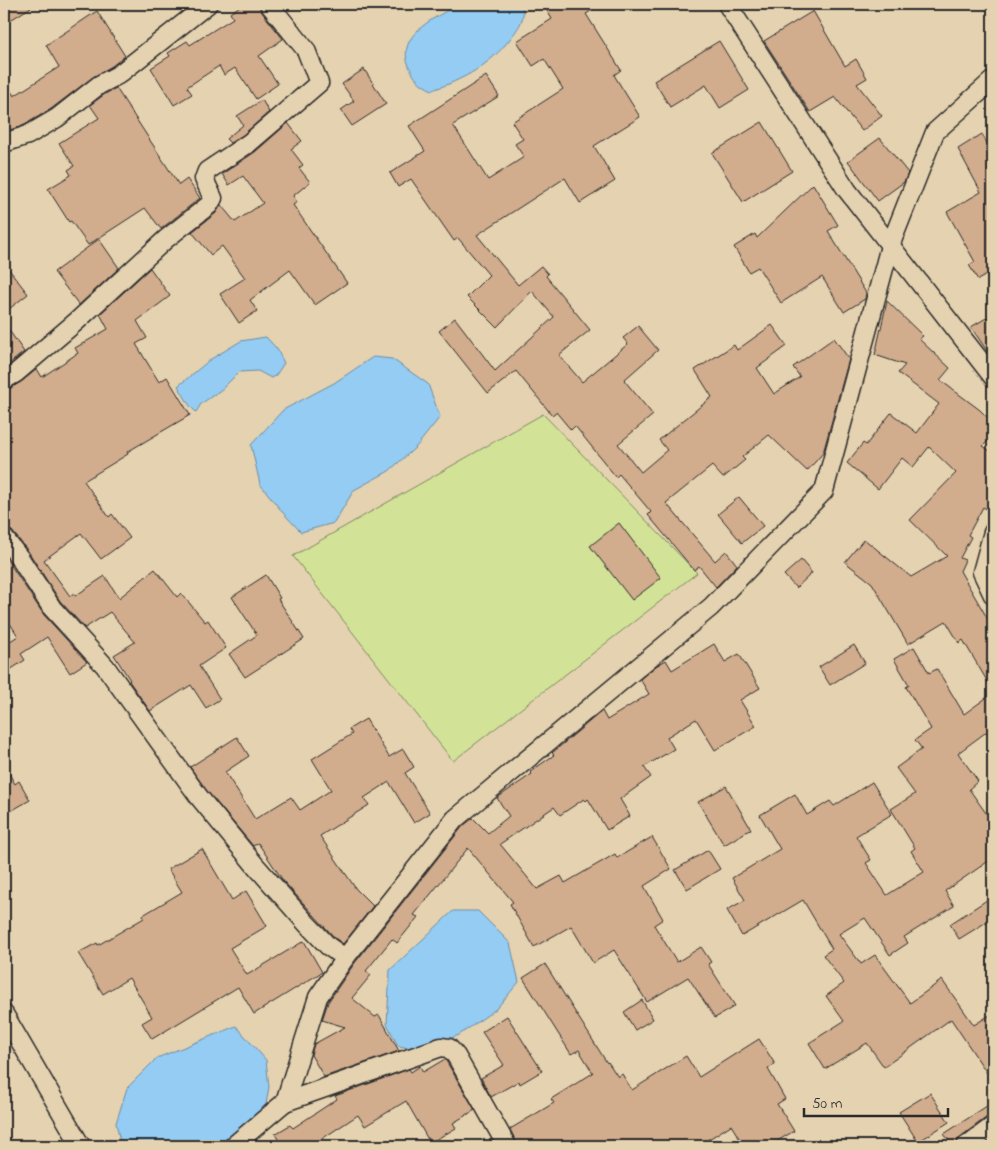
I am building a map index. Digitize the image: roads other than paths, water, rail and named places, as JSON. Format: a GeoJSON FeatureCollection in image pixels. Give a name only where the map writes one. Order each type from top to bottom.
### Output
{"type":"FeatureCollection","features":[{"type":"Feature","properties":{"kind":"street"},"geometry":{"type":"LineString","coordinates":[[4,143],[28,135],[58,118],[99,85],[118,75],[208,4]]}},
{"type":"Feature","properties":{"kind":"street"},"geometry":{"type":"LineString","coordinates":[[4,380],[16,373],[50,344],[166,239],[208,205],[213,198],[204,179],[207,171],[249,143],[319,83],[306,50],[269,4]]}},
{"type":"Feature","properties":{"kind":"street"},"geometry":{"type":"LineString","coordinates":[[727,4],[847,190],[993,377]]}},
{"type":"Feature","properties":{"kind":"street"},"geometry":{"type":"LineString","coordinates":[[285,1102],[318,998],[345,958],[455,819],[711,607],[824,491],[890,246],[935,132],[993,80]]}},
{"type":"Feature","properties":{"kind":"street"},"geometry":{"type":"LineString","coordinates":[[993,532],[982,572],[993,595]]}},
{"type":"Feature","properties":{"kind":"street"},"geometry":{"type":"LineString","coordinates":[[4,538],[19,557],[52,608],[105,666],[199,797],[307,924],[328,946],[345,958]]}},
{"type":"Feature","properties":{"kind":"street"},"geometry":{"type":"LineString","coordinates":[[4,1014],[81,1146]]}},
{"type":"Feature","properties":{"kind":"street"},"geometry":{"type":"LineString","coordinates":[[233,1146],[285,1102],[441,1047],[449,1048],[456,1056],[507,1146]]}},
{"type":"Feature","properties":{"kind":"street"},"geometry":{"type":"LineString","coordinates":[[966,1146],[993,1126]]}},
{"type":"Feature","properties":{"kind":"water"},"geometry":{"type":"Polygon","coordinates":[[[459,4],[522,4],[523,14],[519,27],[494,57],[465,76],[432,90],[420,83],[413,74],[406,55],[408,45],[420,28],[459,4]]]}},
{"type":"Feature","properties":{"kind":"water"},"geometry":{"type":"Polygon","coordinates":[[[266,337],[277,349],[284,363],[276,375],[271,378],[258,371],[239,372],[222,389],[201,404],[196,412],[190,406],[178,386],[211,359],[241,341],[266,337]]]}},
{"type":"Feature","properties":{"kind":"water"},"geometry":{"type":"Polygon","coordinates":[[[373,357],[392,359],[428,384],[440,417],[416,447],[389,471],[354,490],[334,523],[301,532],[260,484],[251,445],[283,410],[334,383],[373,357]]]}},
{"type":"Feature","properties":{"kind":"water"},"geometry":{"type":"Polygon","coordinates":[[[453,911],[478,911],[510,943],[519,982],[496,1009],[459,1035],[421,1050],[398,1046],[387,1024],[390,970],[453,911]]]}},
{"type":"Feature","properties":{"kind":"water"},"geometry":{"type":"Polygon","coordinates":[[[236,1026],[266,1060],[269,1087],[265,1110],[223,1146],[121,1146],[116,1123],[127,1088],[157,1058],[236,1026]]]}}]}
